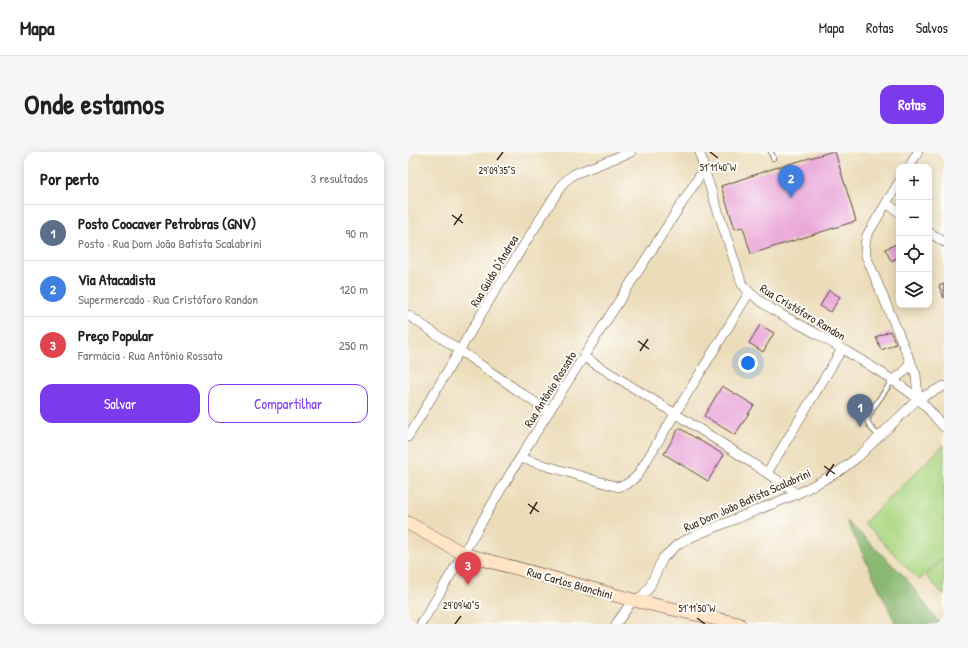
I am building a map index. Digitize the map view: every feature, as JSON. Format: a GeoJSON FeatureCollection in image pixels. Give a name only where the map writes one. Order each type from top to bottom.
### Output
{"type":"FeatureCollection","features":[{"type":"Feature","properties":{"kind":"main road","name":"Rua Carlos Bianchini"},"geometry":{"type":"LineString","coordinates":[[408,523],[464,554],[633,600],[739,624]]}},
{"type":"Feature","properties":{"kind":"street","name":"Rua Guido D'Andrea"},"geometry":{"type":"LineString","coordinates":[[408,437],[498,286],[563,183],[574,174],[631,152]]}},
{"type":"Feature","properties":{"kind":"street","name":"Rua Cristóforo Randon"},"geometry":{"type":"LineString","coordinates":[[700,152],[742,284],[749,293],[892,381],[918,399],[944,428]]}},
{"type":"Feature","properties":{"kind":"street"},"geometry":{"type":"LineString","coordinates":[[911,164],[918,152]]}},
{"type":"Feature","properties":{"kind":"street","name":"Rua Antônio Rossato"},"geometry":{"type":"LineString","coordinates":[[423,623],[520,458],[704,168]]}},
{"type":"Feature","properties":{"kind":"street"},"geometry":{"type":"LineString","coordinates":[[896,187],[867,235],[865,244],[866,256],[911,361],[916,375],[918,399]]}},
{"type":"Feature","properties":{"kind":"street"},"geometry":{"type":"LineString","coordinates":[[886,203],[896,210]]}},
{"type":"Feature","properties":{"kind":"street"},"geometry":{"type":"LineString","coordinates":[[932,234],[944,242]]}},
{"type":"Feature","properties":{"kind":"street"},"geometry":{"type":"LineString","coordinates":[[520,458],[618,487],[627,484],[637,476],[749,293]]}},
{"type":"Feature","properties":{"kind":"street"},"geometry":{"type":"LineString","coordinates":[[408,315],[549,412]]}},
{"type":"Feature","properties":{"kind":"street"},"geometry":{"type":"LineString","coordinates":[[768,473],[842,349]]}},
{"type":"Feature","properties":{"kind":"street"},"geometry":{"type":"LineString","coordinates":[[584,357],[768,473],[798,494]]}},
{"type":"Feature","properties":{"kind":"street"},"geometry":{"type":"LineString","coordinates":[[892,381],[904,372],[911,361]]}},
{"type":"Feature","properties":{"kind":"street","name":"Rua Dom João Batista Scalabrini"},"geometry":{"type":"LineString","coordinates":[[616,624],[633,600],[642,596],[649,588],[663,558],[678,544],[696,535],[798,494],[838,472],[858,457],[918,399],[944,386]]}},
{"type":"Feature","properties":{"kind":"lane"},"geometry":{"type":"LineString","coordinates":[[771,152],[773,158]]}},
{"type":"Feature","properties":{"kind":"lane"},"geometry":{"type":"LineString","coordinates":[[879,436],[870,427],[867,420],[873,408],[892,381]]}},
{"type":"Feature","properties":{"kind":"green space"},"geometry":{"type":"Polygon","coordinates":[[[944,445],[944,557],[919,580],[864,523],[944,445]]]}},
{"type":"Feature","properties":{"kind":"green space"},"geometry":{"type":"Polygon","coordinates":[[[847,521],[905,577],[940,624],[896,624],[847,521]]]}},
{"type":"Feature","properties":{"kind":"green space"},"geometry":{"type":"Polygon","coordinates":[[[944,559],[944,595],[926,576],[944,559]]]}},
{"type":"Feature","properties":{"kind":"building"},"geometry":{"type":"Polygon","coordinates":[[[830,152],[835,152],[856,221],[751,254],[743,227],[735,229],[721,186],[830,152]]]}},
{"type":"Feature","properties":{"kind":"building"},"geometry":{"type":"Polygon","coordinates":[[[896,244],[896,258],[891,261],[885,249],[896,244]]]}},
{"type":"Feature","properties":{"kind":"building"},"geometry":{"type":"Polygon","coordinates":[[[944,284],[944,298],[939,286],[944,284]]]}},
{"type":"Feature","properties":{"kind":"building"},"geometry":{"type":"Polygon","coordinates":[[[829,290],[840,297],[831,312],[820,306],[829,290]]]}},
{"type":"Feature","properties":{"kind":"building"},"geometry":{"type":"Polygon","coordinates":[[[760,325],[774,333],[763,352],[749,343],[760,325]]]}},
{"type":"Feature","properties":{"kind":"building"},"geometry":{"type":"Polygon","coordinates":[[[890,331],[896,344],[881,350],[876,337],[890,331]]]}},
{"type":"Feature","properties":{"kind":"building"},"geometry":{"type":"Polygon","coordinates":[[[722,386],[754,405],[735,435],[704,416],[722,386]]]}},
{"type":"Feature","properties":{"kind":"building"},"geometry":{"type":"Polygon","coordinates":[[[679,428],[724,455],[708,481],[664,454],[679,428]]]}},
{"type":"Feature","properties":{"kind":"place","name":"Via Atacadista"},"geometry":{"type":"Point","coordinates":[791,198]}},
{"type":"Feature","properties":{"kind":"place","name":"Posto Coocaver Petrobras (GNV)"},"geometry":{"type":"Point","coordinates":[860,427]}},
{"type":"Feature","properties":{"kind":"place","name":"Preço Popular"},"geometry":{"type":"Point","coordinates":[468,585]}}]}
